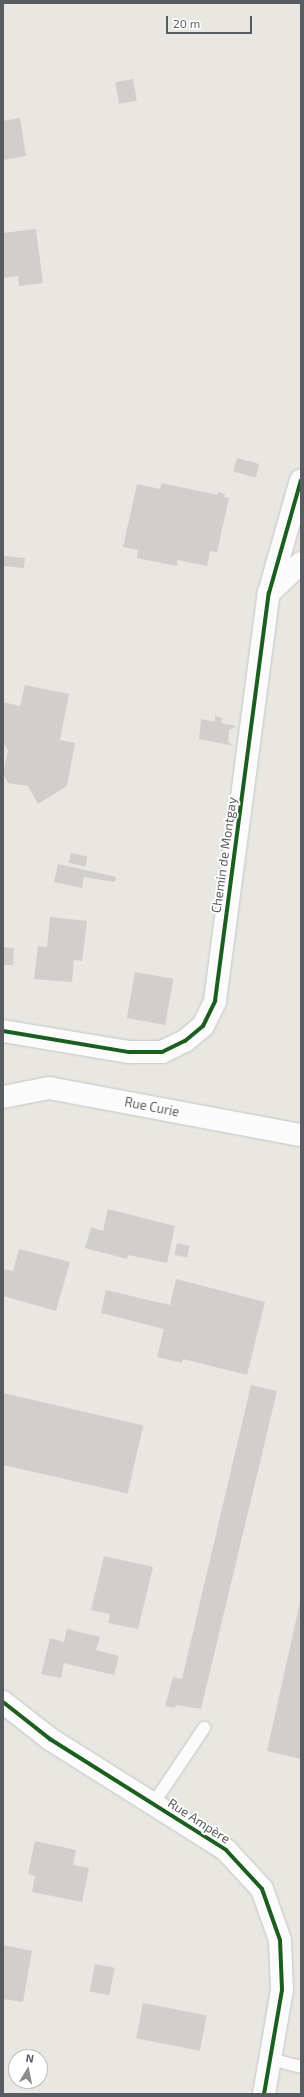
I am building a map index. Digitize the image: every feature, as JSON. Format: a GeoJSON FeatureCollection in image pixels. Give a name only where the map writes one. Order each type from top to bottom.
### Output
{"type":"FeatureCollection","features":[{"type":"Feature","properties":{"kind":"street","name":"Chemin de Montgay"},"geometry":{"type":"LineString","coordinates":[[3,1031],[129,1052],[162,1052],[185,1041],[203,1026],[214,1001],[269,593],[301,480]]}},
{"type":"Feature","properties":{"kind":"street"},"geometry":{"type":"LineString","coordinates":[[269,593],[301,563]]}},
{"type":"Feature","properties":{"kind":"street","name":"Rue Curie"},"geometry":{"type":"LineString","coordinates":[[3,1097],[49,1088],[301,1135]]}},
{"type":"Feature","properties":{"kind":"street","name":"Rue Ampère"},"geometry":{"type":"LineString","coordinates":[[3,1702],[50,1739],[226,1850],[262,1889],[280,1940],[282,1990],[264,2094]]}},
{"type":"Feature","properties":{"kind":"lane"},"geometry":{"type":"LineString","coordinates":[[153,1804],[204,1728]]}},
{"type":"Feature","properties":{"kind":"lane"},"geometry":{"type":"LineString","coordinates":[[271,2059],[301,2067]]}},
{"type":"Feature","properties":{"kind":"building"},"geometry":{"type":"Polygon","coordinates":[[[133,79],[137,101],[119,104],[115,82],[133,79]]]}},
{"type":"Feature","properties":{"kind":"building"},"geometry":{"type":"Polygon","coordinates":[[[20,118],[26,156],[3,160],[3,121],[20,118]]]}},
{"type":"Feature","properties":{"kind":"building"},"geometry":{"type":"Polygon","coordinates":[[[36,229],[43,283],[19,286],[18,276],[3,278],[3,233],[36,229]]]}},
{"type":"Feature","properties":{"kind":"building"},"geometry":{"type":"Polygon","coordinates":[[[237,458],[259,464],[256,477],[233,472],[237,458]]]}},
{"type":"Feature","properties":{"kind":"building"},"geometry":{"type":"Polygon","coordinates":[[[162,483],[217,495],[218,492],[225,494],[224,497],[229,498],[217,552],[210,551],[207,566],[177,560],[177,566],[137,558],[138,550],[123,547],[137,484],[160,489],[162,483]]]}},
{"type":"Feature","properties":{"kind":"building"},"geometry":{"type":"Polygon","coordinates":[[[3,556],[25,558],[24,568],[3,566],[3,556]]]}},
{"type":"Feature","properties":{"kind":"building"},"geometry":{"type":"Polygon","coordinates":[[[25,685],[69,694],[60,740],[75,743],[67,786],[38,804],[28,786],[8,783],[3,774],[8,750],[3,742],[3,702],[20,706],[25,685]]]}},
{"type":"Feature","properties":{"kind":"building"},"geometry":{"type":"Polygon","coordinates":[[[215,716],[222,718],[221,723],[236,726],[229,730],[228,742],[234,746],[199,739],[201,719],[215,722],[215,716]]]}},
{"type":"Feature","properties":{"kind":"building"},"geometry":{"type":"Polygon","coordinates":[[[71,853],[88,857],[85,867],[69,863],[71,853]]]}},
{"type":"Feature","properties":{"kind":"building"},"geometry":{"type":"Polygon","coordinates":[[[58,864],[116,877],[115,882],[84,877],[82,888],[54,882],[58,864]]]}},
{"type":"Feature","properties":{"kind":"building"},"geometry":{"type":"Polygon","coordinates":[[[50,917],[87,921],[82,961],[74,960],[72,982],[34,979],[38,946],[47,947],[50,917]]]}},
{"type":"Feature","properties":{"kind":"building"},"geometry":{"type":"Polygon","coordinates":[[[3,947],[14,948],[13,965],[3,965],[3,947]]]}},
{"type":"Feature","properties":{"kind":"building"},"geometry":{"type":"Polygon","coordinates":[[[135,972],[173,979],[165,1025],[127,1018],[135,972]]]}},
{"type":"Feature","properties":{"kind":"building"},"geometry":{"type":"Polygon","coordinates":[[[108,1209],[175,1226],[167,1263],[128,1255],[127,1259],[85,1248],[91,1227],[103,1231],[108,1209]]]}},
{"type":"Feature","properties":{"kind":"building"},"geometry":{"type":"Polygon","coordinates":[[[177,1243],[190,1246],[187,1258],[174,1255],[177,1243]]]}},
{"type":"Feature","properties":{"kind":"building"},"geometry":{"type":"Polygon","coordinates":[[[19,1249],[70,1262],[56,1311],[3,1296],[3,1269],[13,1271],[19,1249]]]}},
{"type":"Feature","properties":{"kind":"building"},"geometry":{"type":"Polygon","coordinates":[[[176,1279],[265,1302],[247,1375],[183,1359],[182,1363],[157,1357],[164,1329],[101,1313],[106,1290],[170,1305],[176,1279]]]}},
{"type":"Feature","properties":{"kind":"building"},"geometry":{"type":"Polygon","coordinates":[[[251,1385],[277,1391],[201,1709],[176,1705],[175,1708],[165,1706],[173,1677],[182,1679],[251,1385]]]}},
{"type":"Feature","properties":{"kind":"building"},"geometry":{"type":"Polygon","coordinates":[[[3,1393],[143,1425],[128,1494],[3,1465],[3,1393]]]}},
{"type":"Feature","properties":{"kind":"building"},"geometry":{"type":"Polygon","coordinates":[[[104,1556],[153,1567],[138,1629],[108,1623],[110,1614],[91,1610],[104,1556]]]}},
{"type":"Feature","properties":{"kind":"building"},"geometry":{"type":"Polygon","coordinates":[[[300,1602],[301,1603],[301,1759],[267,1751],[300,1602]]]}},
{"type":"Feature","properties":{"kind":"building"},"geometry":{"type":"Polygon","coordinates":[[[67,1629],[100,1637],[96,1650],[119,1656],[114,1675],[64,1663],[61,1678],[41,1674],[50,1638],[64,1642],[67,1629]]]}},
{"type":"Feature","properties":{"kind":"building"},"geometry":{"type":"Polygon","coordinates":[[[35,1841],[76,1850],[73,1865],[89,1868],[82,1902],[32,1892],[35,1876],[28,1874],[35,1841]]]}},
{"type":"Feature","properties":{"kind":"building"},"geometry":{"type":"Polygon","coordinates":[[[3,1945],[32,1951],[23,2002],[3,1999],[3,1945]]]}},
{"type":"Feature","properties":{"kind":"building"},"geometry":{"type":"Polygon","coordinates":[[[95,1964],[115,1968],[109,1995],[90,1991],[95,1964]]]}},
{"type":"Feature","properties":{"kind":"building"},"geometry":{"type":"Polygon","coordinates":[[[143,2003],[207,2015],[200,2051],[136,2038],[143,2003]]]}},
{"type":"Feature","properties":{"kind":"cycle path"},"geometry":{"type":"LineString","coordinates":[[3,1031],[129,1052],[162,1052],[185,1041],[203,1026],[215,1001],[269,593],[301,480]]}},
{"type":"Feature","properties":{"kind":"cycle path"},"geometry":{"type":"LineString","coordinates":[[3,1702],[50,1739],[226,1850],[262,1889],[280,1940],[282,1990],[264,2094]]}}]}
